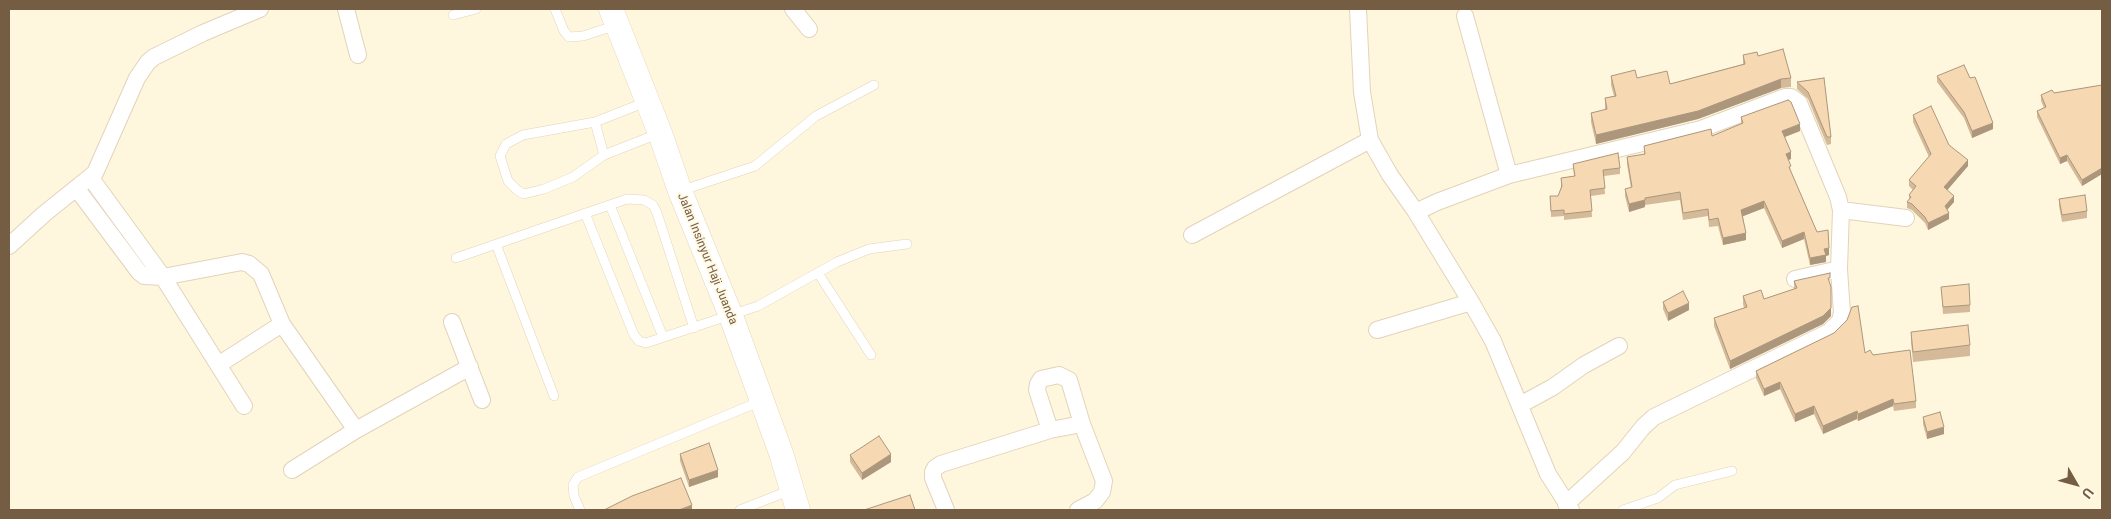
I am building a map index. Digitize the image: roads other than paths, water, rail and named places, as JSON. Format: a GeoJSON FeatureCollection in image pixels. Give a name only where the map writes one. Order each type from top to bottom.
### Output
{"type":"FeatureCollection","features":[{"type":"Feature","properties":{"kind":"main road","name":"Jalan Insinyur Haji Juanda"},"geometry":{"type":"LineString","coordinates":[[614,17],[660,133],[680,191],[731,316],[781,453],[795,500]]}},
{"type":"Feature","properties":{"kind":"street"},"geometry":{"type":"LineString","coordinates":[[9,246],[98,168],[137,78],[148,62],[154,57],[203,33],[260,9]]}},
{"type":"Feature","properties":{"kind":"street"},"geometry":{"type":"LineString","coordinates":[[346,9],[358,55]]}},
{"type":"Feature","properties":{"kind":"street"},"geometry":{"type":"LineString","coordinates":[[793,9],[808,29]]}},
{"type":"Feature","properties":{"kind":"street"},"geometry":{"type":"LineString","coordinates":[[1358,9],[1362,92],[1370,140],[1390,175],[1416,212],[1493,341],[1548,474],[1569,507],[1623,452],[1642,427],[1654,416],[1829,332],[1840,321],[1842,313],[1839,269],[1841,210],[1838,197],[1799,103],[1791,97],[1785,97],[1701,129],[1509,175],[1437,202],[1416,212]]}},
{"type":"Feature","properties":{"kind":"street"},"geometry":{"type":"LineString","coordinates":[[1464,16],[1509,175]]}},
{"type":"Feature","properties":{"kind":"street"},"geometry":{"type":"LineString","coordinates":[[1192,236],[1370,140]]}},
{"type":"Feature","properties":{"kind":"street"},"geometry":{"type":"LineString","coordinates":[[90,177],[163,277],[244,406]]}},
{"type":"Feature","properties":{"kind":"street"},"geometry":{"type":"LineString","coordinates":[[76,188],[139,272],[150,278],[242,262],[249,264],[261,274],[282,324],[356,430]]}},
{"type":"Feature","properties":{"kind":"street"},"geometry":{"type":"LineString","coordinates":[[1841,210],[1906,218]]}},
{"type":"Feature","properties":{"kind":"street"},"geometry":{"type":"LineString","coordinates":[[1796,279],[1839,269]]}},
{"type":"Feature","properties":{"kind":"street"},"geometry":{"type":"LineString","coordinates":[[1376,330],[1471,302]]}},
{"type":"Feature","properties":{"kind":"street"},"geometry":{"type":"LineString","coordinates":[[452,322],[482,400]]}},
{"type":"Feature","properties":{"kind":"street"},"geometry":{"type":"LineString","coordinates":[[218,365],[282,324]]}},
{"type":"Feature","properties":{"kind":"street"},"geometry":{"type":"LineString","coordinates":[[1520,405],[1553,387],[1584,365],[1619,346]]}},
{"type":"Feature","properties":{"kind":"street"},"geometry":{"type":"LineString","coordinates":[[292,470],[356,430],[470,367]]}},
{"type":"Feature","properties":{"kind":"street"},"geometry":{"type":"LineString","coordinates":[[1050,430],[1037,390],[1038,384],[1041,379],[1060,375],[1069,380],[1082,424],[1104,481],[1102,492],[1095,501],[1078,510]]}},
{"type":"Feature","properties":{"kind":"street"},"geometry":{"type":"LineString","coordinates":[[946,510],[933,478],[935,468],[941,464],[1050,430],[1082,424]]}},
{"type":"Feature","properties":{"kind":"lane"},"geometry":{"type":"LineString","coordinates":[[453,15],[476,9]]}},
{"type":"Feature","properties":{"kind":"lane"},"geometry":{"type":"LineString","coordinates":[[555,9],[564,31],[576,38],[583,36],[614,17]]}},
{"type":"Feature","properties":{"kind":"lane"},"geometry":{"type":"LineString","coordinates":[[680,191],[755,166],[816,116],[874,85]]}},
{"type":"Feature","properties":{"kind":"lane"},"geometry":{"type":"LineString","coordinates":[[647,101],[595,122],[523,135],[506,144],[500,156],[508,181],[524,194],[544,189],[573,177],[604,155],[660,133]]}},
{"type":"Feature","properties":{"kind":"lane"},"geometry":{"type":"LineString","coordinates":[[595,122],[604,155]]}},
{"type":"Feature","properties":{"kind":"lane"},"geometry":{"type":"LineString","coordinates":[[456,258],[610,205],[634,199],[644,200],[653,205],[657,213],[694,328]]}},
{"type":"Feature","properties":{"kind":"lane"},"geometry":{"type":"LineString","coordinates":[[610,205],[663,337]]}},
{"type":"Feature","properties":{"kind":"lane"},"geometry":{"type":"LineString","coordinates":[[586,214],[634,335],[639,341],[646,343],[758,306],[837,262],[869,249],[907,244]]}},
{"type":"Feature","properties":{"kind":"lane"},"geometry":{"type":"LineString","coordinates":[[496,244],[554,396]]}},
{"type":"Feature","properties":{"kind":"lane"},"geometry":{"type":"LineString","coordinates":[[818,273],[871,355]]}},
{"type":"Feature","properties":{"kind":"lane"},"geometry":{"type":"LineString","coordinates":[[580,510],[574,496],[573,485],[578,477],[761,401]]}},
{"type":"Feature","properties":{"kind":"lane"},"geometry":{"type":"LineString","coordinates":[[1624,510],[1652,501],[1675,485],[1732,471]]}},
{"type":"Feature","properties":{"kind":"lane"},"geometry":{"type":"LineString","coordinates":[[740,510],[795,500]]}}]}
